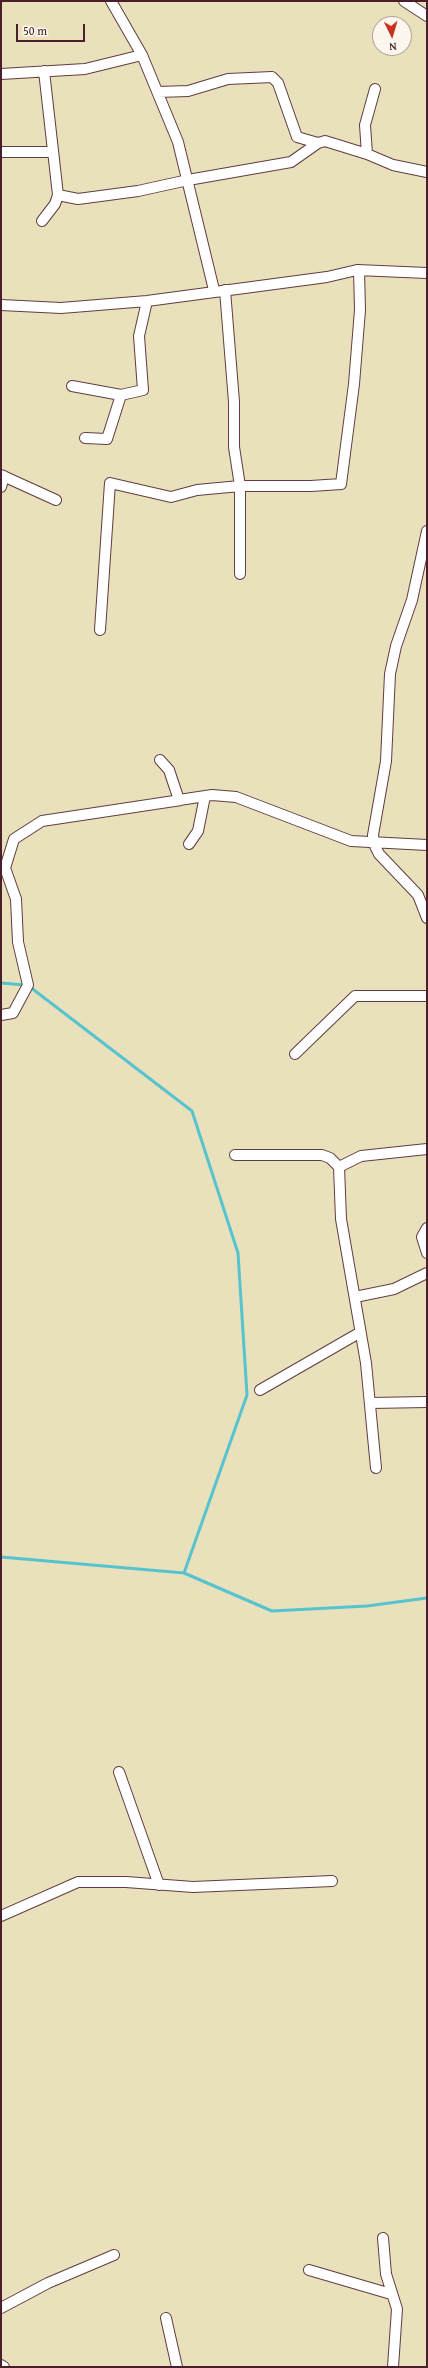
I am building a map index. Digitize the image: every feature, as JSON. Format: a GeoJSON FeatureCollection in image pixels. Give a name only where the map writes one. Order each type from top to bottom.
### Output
{"type":"FeatureCollection","features":[{"type":"Feature","properties":{"kind":"street"},"geometry":{"type":"LineString","coordinates":[[111,1],[142,54],[178,142],[214,290]]}},
{"type":"Feature","properties":{"kind":"street"},"geometry":{"type":"LineString","coordinates":[[404,1],[427,16]]}},
{"type":"Feature","properties":{"kind":"street"},"geometry":{"type":"LineString","coordinates":[[1,74],[86,69],[142,54]]}},
{"type":"Feature","properties":{"kind":"street"},"geometry":{"type":"LineString","coordinates":[[42,221],[55,204],[58,195],[57,170],[53,152],[44,71]]}},
{"type":"Feature","properties":{"kind":"street"},"geometry":{"type":"LineString","coordinates":[[158,92],[188,91],[228,79],[272,77],[278,83],[297,137],[318,143]]}},
{"type":"Feature","properties":{"kind":"street"},"geometry":{"type":"LineString","coordinates":[[367,154],[365,125],[375,89]]}},
{"type":"Feature","properties":{"kind":"street"},"geometry":{"type":"LineString","coordinates":[[58,195],[78,199],[138,191],[188,180],[291,162],[318,143],[324,141],[334,142],[393,165],[427,172]]}},
{"type":"Feature","properties":{"kind":"street"},"geometry":{"type":"LineString","coordinates":[[1,152],[53,152]]}},
{"type":"Feature","properties":{"kind":"street"},"geometry":{"type":"LineString","coordinates":[[1,305],[55,309],[147,301],[214,290],[225,290],[326,277],[359,270],[427,273]]}},
{"type":"Feature","properties":{"kind":"street"},"geometry":{"type":"LineString","coordinates":[[100,630],[110,483],[171,497],[197,490],[240,486],[311,486],[341,484],[354,384],[360,310],[359,270]]}},
{"type":"Feature","properties":{"kind":"street"},"geometry":{"type":"LineString","coordinates":[[225,290],[234,402],[234,447],[240,486],[240,574]]}},
{"type":"Feature","properties":{"kind":"street"},"geometry":{"type":"LineString","coordinates":[[72,386],[121,395],[143,390],[139,336],[147,301]]}},
{"type":"Feature","properties":{"kind":"street"},"geometry":{"type":"LineString","coordinates":[[84,438],[107,439],[121,395]]}},
{"type":"Feature","properties":{"kind":"street"},"geometry":{"type":"LineString","coordinates":[[1,487],[3,476],[56,500]]}},
{"type":"Feature","properties":{"kind":"street"},"geometry":{"type":"LineString","coordinates":[[427,531],[412,600],[396,646],[390,674],[386,761],[374,824],[374,844],[379,854],[413,886],[427,918]]}},
{"type":"Feature","properties":{"kind":"street"},"geometry":{"type":"LineString","coordinates":[[160,760],[169,770],[179,800],[181,800]]}},
{"type":"Feature","properties":{"kind":"street"},"geometry":{"type":"LineString","coordinates":[[189,844],[198,831],[205,796]]}},
{"type":"Feature","properties":{"kind":"street"},"geometry":{"type":"LineString","coordinates":[[1,1015],[13,1013],[28,985],[18,942],[16,899],[5,868],[14,839],[42,821],[205,796],[236,798],[338,838],[374,844],[427,845]]}},
{"type":"Feature","properties":{"kind":"street"},"geometry":{"type":"LineString","coordinates":[[295,1054],[355,996],[427,996]]}},
{"type":"Feature","properties":{"kind":"street"},"geometry":{"type":"LineString","coordinates":[[339,1167],[360,1156],[427,1149]]}},
{"type":"Feature","properties":{"kind":"street"},"geometry":{"type":"LineString","coordinates":[[235,1155],[322,1155],[330,1158],[339,1167],[342,1219],[355,1297],[359,1333],[366,1363],[376,1468]]}},
{"type":"Feature","properties":{"kind":"street"},"geometry":{"type":"LineString","coordinates":[[427,1228],[422,1237],[427,1253]]}},
{"type":"Feature","properties":{"kind":"street"},"geometry":{"type":"LineString","coordinates":[[355,1297],[394,1289],[427,1273]]}},
{"type":"Feature","properties":{"kind":"street"},"geometry":{"type":"LineString","coordinates":[[260,1390],[359,1333]]}},
{"type":"Feature","properties":{"kind":"street"},"geometry":{"type":"LineString","coordinates":[[370,1403],[427,1402]]}},
{"type":"Feature","properties":{"kind":"street"},"geometry":{"type":"LineString","coordinates":[[119,1772],[159,1885]]}},
{"type":"Feature","properties":{"kind":"street"},"geometry":{"type":"LineString","coordinates":[[1,1916],[78,1882],[193,1887],[332,1881]]}},
{"type":"Feature","properties":{"kind":"street"},"geometry":{"type":"LineString","coordinates":[[383,2238],[386,2274],[391,2294],[397,2309],[393,2367]]}},
{"type":"Feature","properties":{"kind":"street"},"geometry":{"type":"LineString","coordinates":[[1,2308],[48,2283],[114,2256]]}},
{"type":"Feature","properties":{"kind":"street"},"geometry":{"type":"LineString","coordinates":[[309,2270],[391,2294]]}},
{"type":"Feature","properties":{"kind":"street"},"geometry":{"type":"LineString","coordinates":[[166,2318],[177,2367]]}},
{"type":"Feature","properties":{"kind":"waterway"},"geometry":{"type":"LineString","coordinates":[[1,983],[25,985]]}},
{"type":"Feature","properties":{"kind":"waterway"},"geometry":{"type":"LineString","coordinates":[[30,987],[192,1111],[238,1253],[247,1395],[184,1573]]}},
{"type":"Feature","properties":{"kind":"waterway"},"geometry":{"type":"LineString","coordinates":[[1,1557],[184,1573],[272,1611],[367,1606],[427,1598]]}}]}
